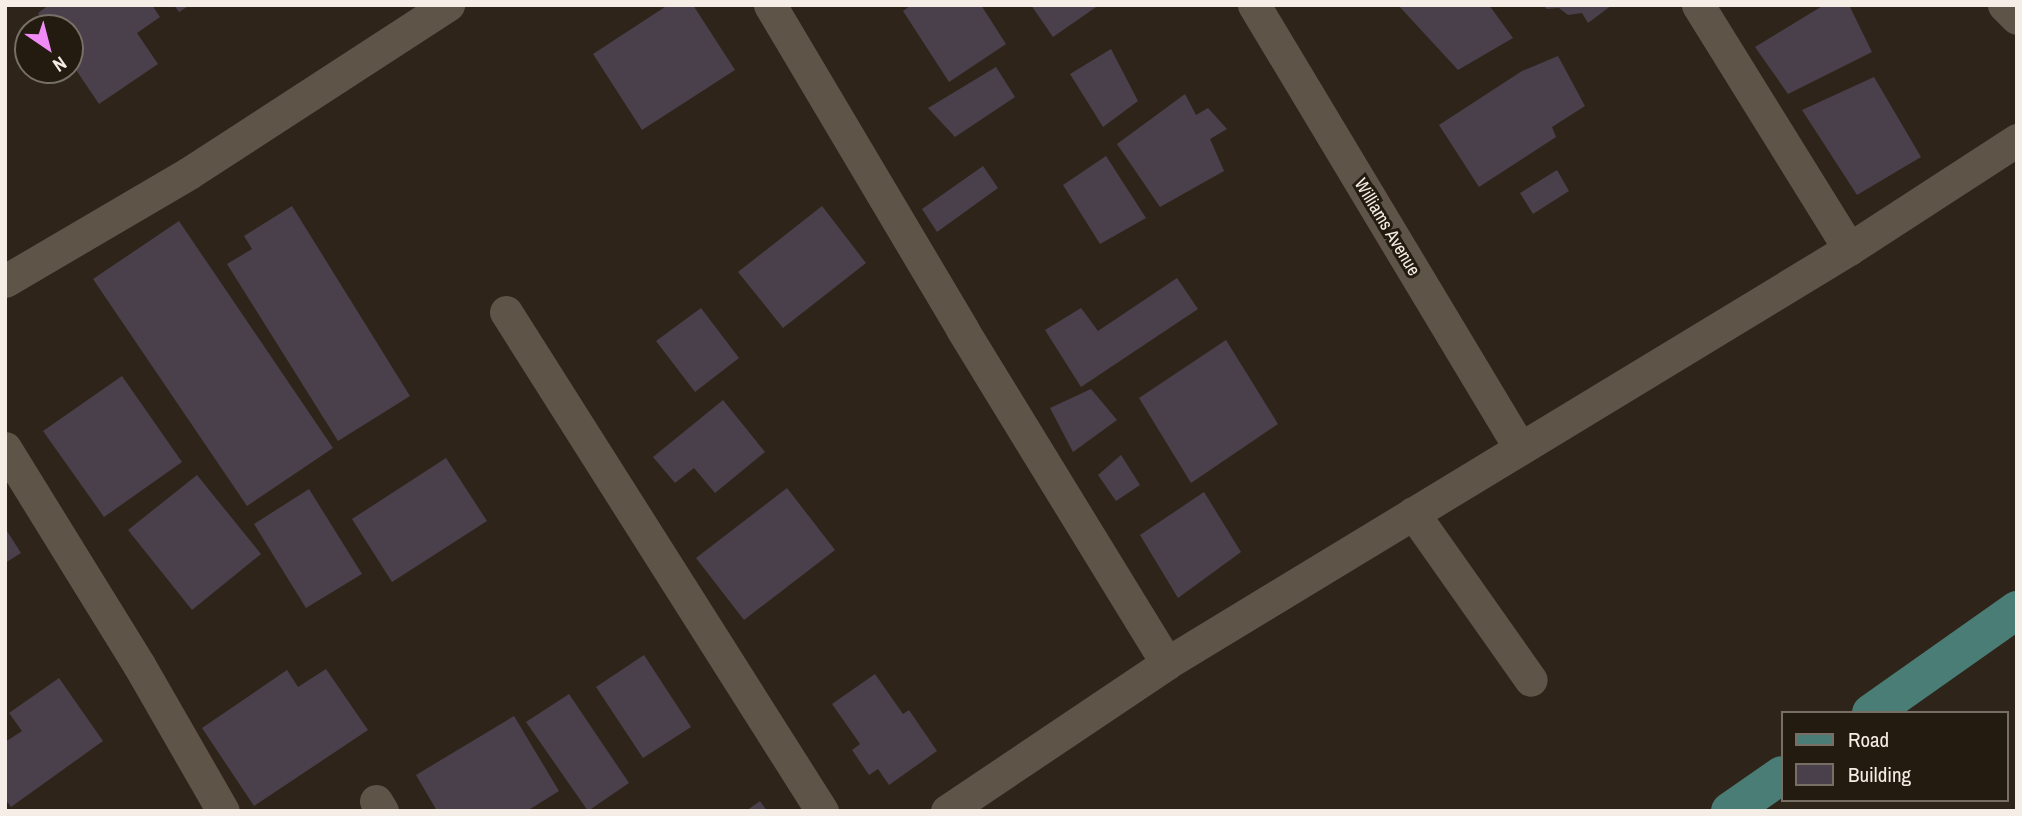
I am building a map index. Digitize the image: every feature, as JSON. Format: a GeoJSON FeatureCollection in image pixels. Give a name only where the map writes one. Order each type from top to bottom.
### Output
{"type":"FeatureCollection","features":[{"type":"Feature","properties":{"kind":"main road"},"geometry":{"type":"LineString","coordinates":[[1874,711],[2017,610]]}},
{"type":"Feature","properties":{"kind":"main road"},"geometry":{"type":"LineString","coordinates":[[1730,811],[1780,776]]}},
{"type":"Feature","properties":{"kind":"street"},"geometry":{"type":"LineString","coordinates":[[5,281],[189,173],[448,5]]}},
{"type":"Feature","properties":{"kind":"street"},"geometry":{"type":"LineString","coordinates":[[770,5],[962,329],[1167,663]]}},
{"type":"Feature","properties":{"kind":"street","name":"Williams Avenue"},"geometry":{"type":"LineString","coordinates":[[1254,5],[1520,448]]}},
{"type":"Feature","properties":{"kind":"street"},"geometry":{"type":"LineString","coordinates":[[1698,5],[1849,249]]}},
{"type":"Feature","properties":{"kind":"street"},"geometry":{"type":"LineString","coordinates":[[2004,5],[2017,18]]}},
{"type":"Feature","properties":{"kind":"street"},"geometry":{"type":"LineString","coordinates":[[958,808],[1167,663],[1849,249],[2017,140]]}},
{"type":"Feature","properties":{"kind":"street"},"geometry":{"type":"LineString","coordinates":[[506,312],[822,811]]}},
{"type":"Feature","properties":{"kind":"street"},"geometry":{"type":"LineString","coordinates":[[5,448],[139,665],[223,811]]}},
{"type":"Feature","properties":{"kind":"street"},"geometry":{"type":"LineString","coordinates":[[1413,513],[1531,680]]}},
{"type":"Feature","properties":{"kind":"building"},"geometry":{"type":"Polygon","coordinates":[[[49,5],[152,5],[160,17],[137,33],[158,64],[99,104],[84,82],[84,14],[38,13],[49,5]]]}},
{"type":"Feature","properties":{"kind":"building"},"geometry":{"type":"Polygon","coordinates":[[[174,5],[190,5],[179,12],[174,5]]]}},
{"type":"Feature","properties":{"kind":"building"},"geometry":{"type":"Polygon","coordinates":[[[668,5],[693,5],[735,70],[642,130],[593,54],[668,5]]]}},
{"type":"Feature","properties":{"kind":"building"},"geometry":{"type":"Polygon","coordinates":[[[911,5],[981,5],[1006,44],[949,82],[903,11],[911,5]]]}},
{"type":"Feature","properties":{"kind":"building"},"geometry":{"type":"Polygon","coordinates":[[[1031,5],[1099,5],[1053,37],[1031,5]]]}},
{"type":"Feature","properties":{"kind":"building"},"geometry":{"type":"Polygon","coordinates":[[[1398,5],[1489,5],[1513,38],[1458,70],[1398,5]]]}},
{"type":"Feature","properties":{"kind":"building"},"geometry":{"type":"Polygon","coordinates":[[[1543,5],[1612,5],[1588,23],[1582,13],[1568,15],[1559,8],[1547,9],[1543,5]]]}},
{"type":"Feature","properties":{"kind":"building"},"geometry":{"type":"Polygon","coordinates":[[[1824,5],[1849,5],[1872,52],[1788,94],[1755,47],[1824,5]]]}},
{"type":"Feature","properties":{"kind":"building"},"geometry":{"type":"Polygon","coordinates":[[[1111,49],[1138,101],[1103,127],[1070,74],[1111,49]]]}},
{"type":"Feature","properties":{"kind":"building"},"geometry":{"type":"Polygon","coordinates":[[[1558,56],[1585,106],[1552,127],[1556,137],[1479,187],[1439,125],[1522,71],[1558,56]]]}},
{"type":"Feature","properties":{"kind":"building"},"geometry":{"type":"Polygon","coordinates":[[[996,67],[1015,97],[955,137],[928,108],[996,67]]]}},
{"type":"Feature","properties":{"kind":"building"},"geometry":{"type":"Polygon","coordinates":[[[1874,77],[1921,157],[1857,195],[1802,110],[1874,77]]]}},
{"type":"Feature","properties":{"kind":"building"},"geometry":{"type":"Polygon","coordinates":[[[1185,94],[1196,115],[1208,108],[1227,129],[1210,139],[1224,171],[1160,207],[1117,144],[1185,94]]]}},
{"type":"Feature","properties":{"kind":"building"},"geometry":{"type":"Polygon","coordinates":[[[1106,156],[1146,218],[1100,244],[1063,185],[1106,156]]]}},
{"type":"Feature","properties":{"kind":"building"},"geometry":{"type":"Polygon","coordinates":[[[983,166],[998,188],[937,232],[922,209],[983,166]]]}},
{"type":"Feature","properties":{"kind":"building"},"geometry":{"type":"Polygon","coordinates":[[[1557,170],[1569,191],[1533,214],[1520,193],[1557,170]]]}},
{"type":"Feature","properties":{"kind":"building"},"geometry":{"type":"Polygon","coordinates":[[[292,206],[410,396],[338,441],[227,264],[252,249],[244,236],[292,206]]]}},
{"type":"Feature","properties":{"kind":"building"},"geometry":{"type":"Polygon","coordinates":[[[822,206],[866,263],[783,328],[738,272],[822,206]]]}},
{"type":"Feature","properties":{"kind":"building"},"geometry":{"type":"Polygon","coordinates":[[[179,221],[333,448],[247,506],[93,279],[179,221]]]}},
{"type":"Feature","properties":{"kind":"building"},"geometry":{"type":"Polygon","coordinates":[[[1177,278],[1198,309],[1081,387],[1045,330],[1081,308],[1098,331],[1177,278]]]}},
{"type":"Feature","properties":{"kind":"building"},"geometry":{"type":"Polygon","coordinates":[[[701,308],[739,358],[695,392],[656,341],[701,308]]]}},
{"type":"Feature","properties":{"kind":"building"},"geometry":{"type":"Polygon","coordinates":[[[1226,340],[1278,424],[1191,483],[1139,398],[1226,340]]]}},
{"type":"Feature","properties":{"kind":"building"},"geometry":{"type":"Polygon","coordinates":[[[122,376],[182,462],[104,517],[43,431],[122,376]]]}},
{"type":"Feature","properties":{"kind":"building"},"geometry":{"type":"Polygon","coordinates":[[[1091,389],[1117,420],[1073,452],[1050,408],[1091,389]]]}},
{"type":"Feature","properties":{"kind":"building"},"geometry":{"type":"Polygon","coordinates":[[[723,400],[765,452],[715,493],[694,468],[675,483],[653,457],[723,400]]]}},
{"type":"Feature","properties":{"kind":"building"},"geometry":{"type":"Polygon","coordinates":[[[1121,455],[1140,485],[1116,501],[1098,475],[1121,455]]]}},
{"type":"Feature","properties":{"kind":"building"},"geometry":{"type":"Polygon","coordinates":[[[446,458],[487,521],[392,582],[352,519],[446,458]]]}},
{"type":"Feature","properties":{"kind":"building"},"geometry":{"type":"Polygon","coordinates":[[[197,475],[261,554],[192,610],[128,530],[197,475]]]}},
{"type":"Feature","properties":{"kind":"building"},"geometry":{"type":"Polygon","coordinates":[[[787,488],[835,550],[744,620],[696,558],[787,488]]]}},
{"type":"Feature","properties":{"kind":"building"},"geometry":{"type":"Polygon","coordinates":[[[309,489],[362,574],[306,608],[254,524],[309,489]]]}},
{"type":"Feature","properties":{"kind":"building"},"geometry":{"type":"Polygon","coordinates":[[[1204,492],[1241,552],[1178,598],[1140,535],[1204,492]]]}},
{"type":"Feature","properties":{"kind":"building"},"geometry":{"type":"Polygon","coordinates":[[[5,528],[21,553],[5,563],[5,528]]]}},
{"type":"Feature","properties":{"kind":"building"},"geometry":{"type":"Polygon","coordinates":[[[644,655],[691,727],[643,758],[596,687],[644,655]]]}},
{"type":"Feature","properties":{"kind":"building"},"geometry":{"type":"Polygon","coordinates":[[[326,669],[368,730],[254,806],[202,728],[287,670],[298,687],[326,669]]]}},
{"type":"Feature","properties":{"kind":"building"},"geometry":{"type":"Polygon","coordinates":[[[875,674],[903,714],[909,710],[937,751],[889,785],[878,769],[869,775],[852,750],[860,744],[832,704],[875,674]]]}},
{"type":"Feature","properties":{"kind":"building"},"geometry":{"type":"Polygon","coordinates":[[[59,678],[103,741],[11,807],[5,799],[5,742],[22,731],[9,713],[59,678]]]}},
{"type":"Feature","properties":{"kind":"building"},"geometry":{"type":"Polygon","coordinates":[[[569,694],[629,783],[588,811],[526,722],[569,694]]]}},
{"type":"Feature","properties":{"kind":"building"},"geometry":{"type":"Polygon","coordinates":[[[514,716],[559,791],[527,811],[437,811],[416,775],[514,716]]]}},
{"type":"Feature","properties":{"kind":"building"},"geometry":{"type":"Polygon","coordinates":[[[760,801],[767,811],[746,811],[760,801]]]}}]}
